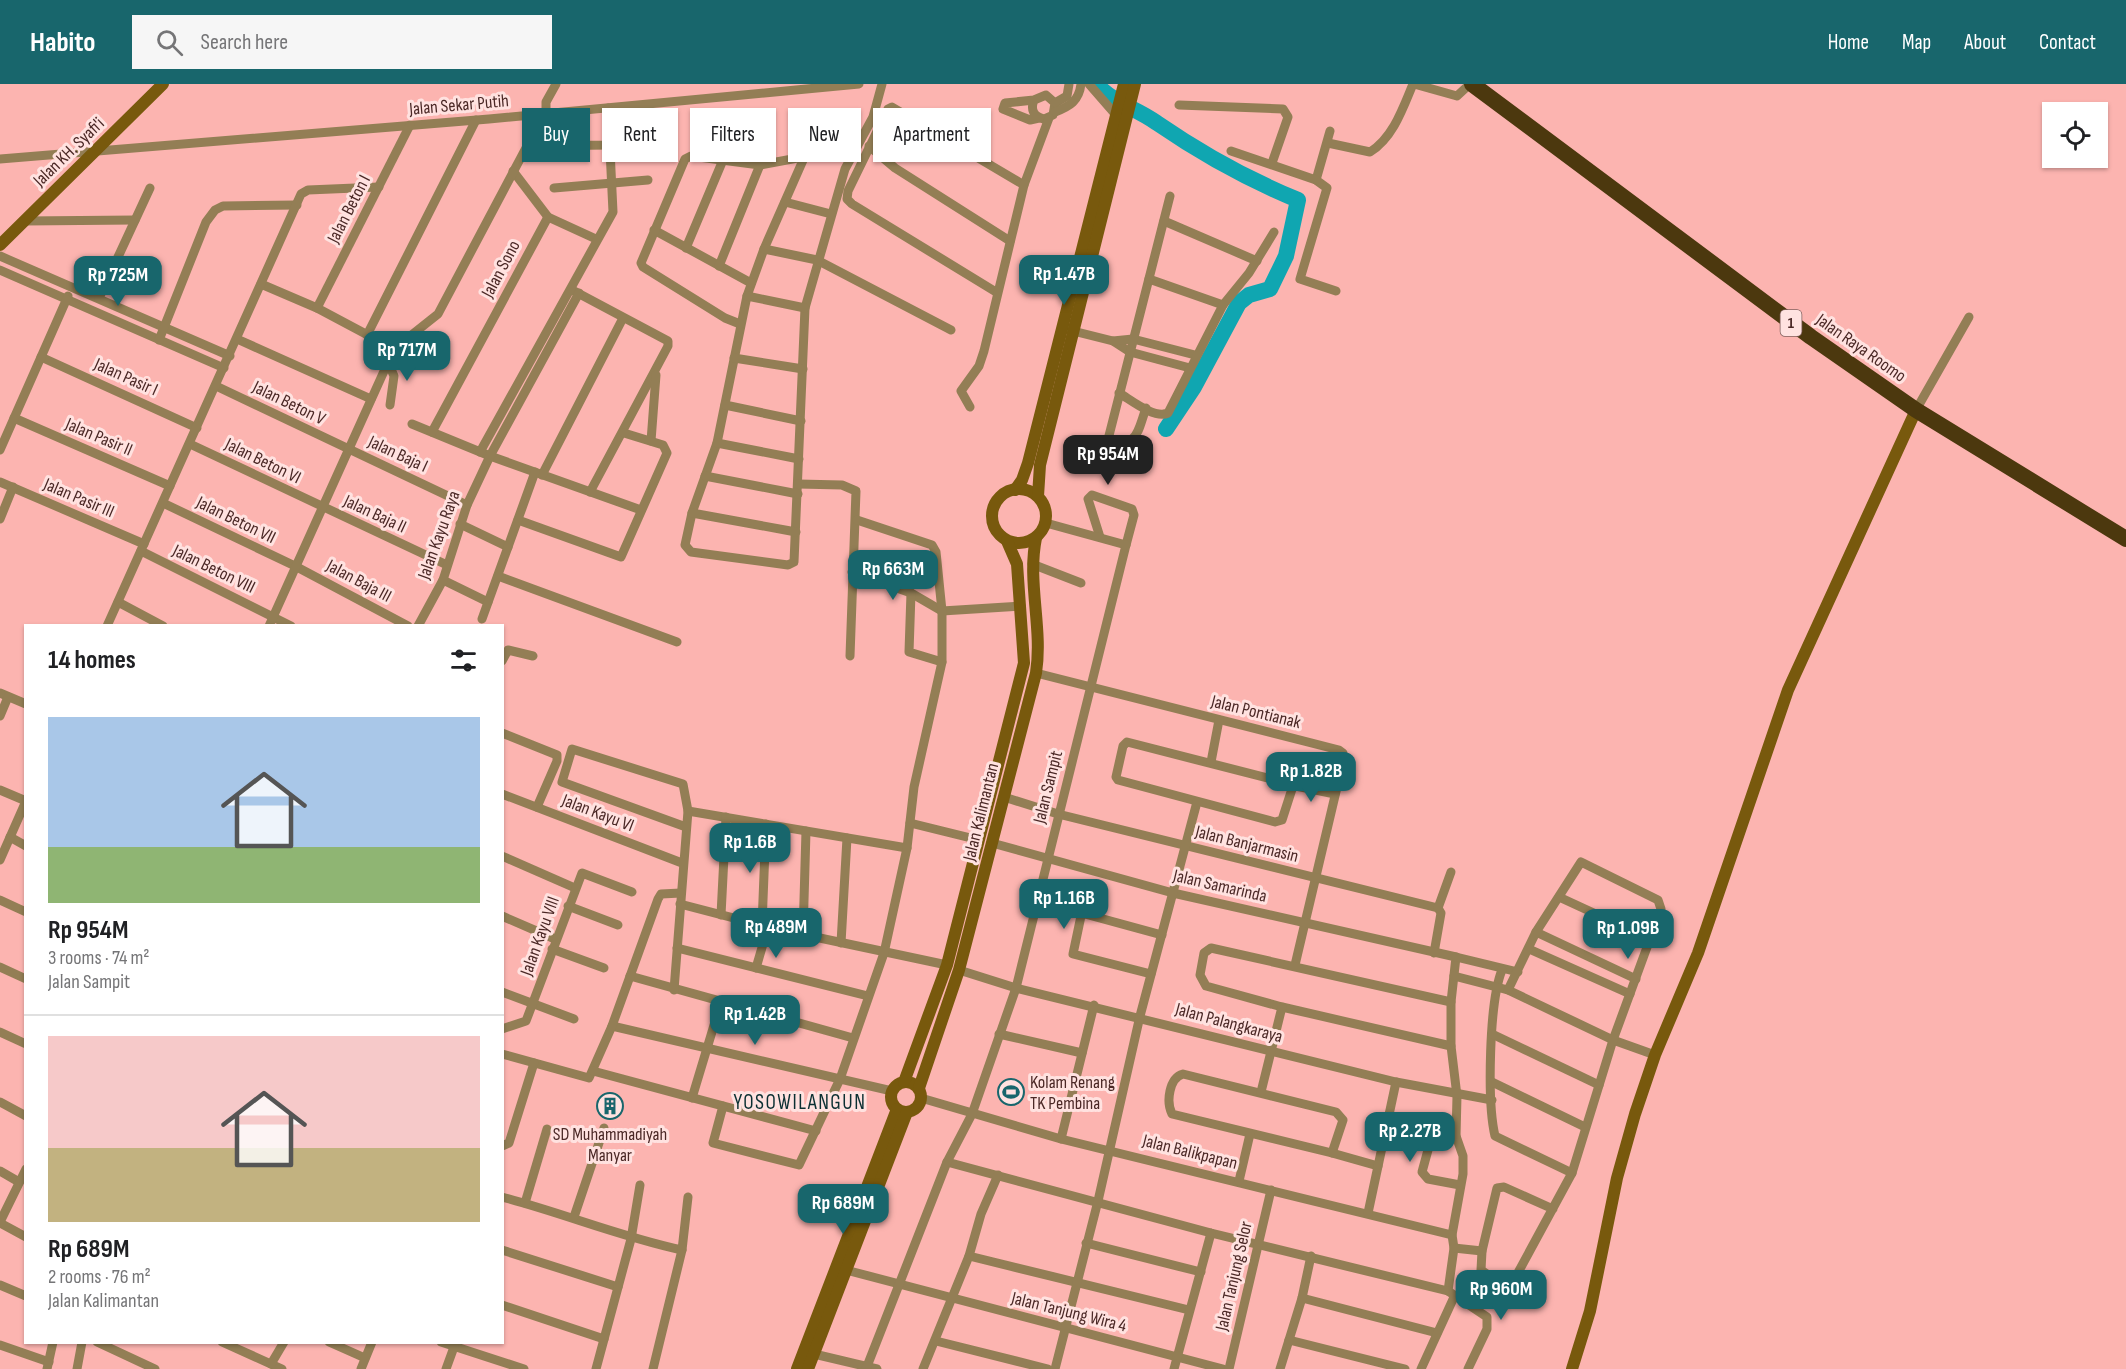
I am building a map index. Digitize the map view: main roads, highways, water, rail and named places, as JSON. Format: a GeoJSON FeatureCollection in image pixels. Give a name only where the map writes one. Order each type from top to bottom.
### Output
{"type":"FeatureCollection","features":[{"type":"Feature","properties":{"kind":"highway","name":"Jalan Raya Roomo"},"geometry":{"type":"LineString","coordinates":[[1471,84],[1791,323],[1916,410],[2126,539]]}},
{"type":"Feature","properties":{"kind":"main road","name":"Jalan KH. Syafi'i"},"geometry":{"type":"LineString","coordinates":[[0,245],[163,84]]}},
{"type":"Feature","properties":{"kind":"main road"},"geometry":{"type":"LineString","coordinates":[[1067,330],[1038,475],[1038,496],[1047,513],[1046,523],[1036,538],[1017,544],[1007,541],[995,529],[992,513],[1000,497],[1015,490],[1022,480],[1028,463],[1067,330],[1125,93],[1135,84]]}},
{"type":"Feature","properties":{"kind":"main road"},"geometry":{"type":"LineString","coordinates":[[1572,1369],[1590,1311],[1617,1178],[1655,1055],[1698,952],[1788,690],[1916,410]]}},
{"type":"Feature","properties":{"kind":"main road"},"geometry":{"type":"LineString","coordinates":[[1015,490],[1031,492],[1038,496]]}},
{"type":"Feature","properties":{"kind":"main road","name":"Jalan Kalimantan"},"geometry":{"type":"LineString","coordinates":[[920,1093],[953,967],[984,874],[1036,673],[1038,653],[1032,564],[1036,538]]}},
{"type":"Feature","properties":{"kind":"main road","name":"Jalan Kalimantan"},"geometry":{"type":"LineString","coordinates":[[904,1082],[953,967],[971,870],[1024,663],[1017,564],[1007,541]]}},
{"type":"Feature","properties":{"kind":"main road"},"geometry":{"type":"LineString","coordinates":[[1008,725],[1022,728]]}},
{"type":"Feature","properties":{"kind":"main road"},"geometry":{"type":"LineString","coordinates":[[971,870],[984,874]]}},
{"type":"Feature","properties":{"kind":"main road"},"geometry":{"type":"LineString","coordinates":[[904,1082],[920,1093],[916,1108],[902,1111],[892,1101],[892,1091],[904,1082]]}},
{"type":"Feature","properties":{"kind":"main road"},"geometry":{"type":"LineString","coordinates":[[797,1369],[841,1269],[902,1111]]}},
{"type":"Feature","properties":{"kind":"main road"},"geometry":{"type":"LineString","coordinates":[[808,1369],[841,1269]]}},
{"type":"Feature","properties":{"kind":"waterway"},"geometry":{"type":"LineString","coordinates":[[1096,84],[1111,97],[1208,155],[1243,175],[1298,200],[1286,256],[1270,289],[1249,295],[1239,303],[1194,387],[1166,429]]}},
{"type":"Feature","properties":{"kind":"place","name":"Kolam Renang TK Pembina"},"geometry":{"type":"Point","coordinates":[1011,1092]}},
{"type":"Feature","properties":{"kind":"place","name":"SD Muhammadiyah Manyar"},"geometry":{"type":"Point","coordinates":[610,1106]}},
{"type":"Feature","properties":{"kind":"district","name":"YOSOWILANGUN"},"geometry":{"type":"Point","coordinates":[800,1102]}}]}
